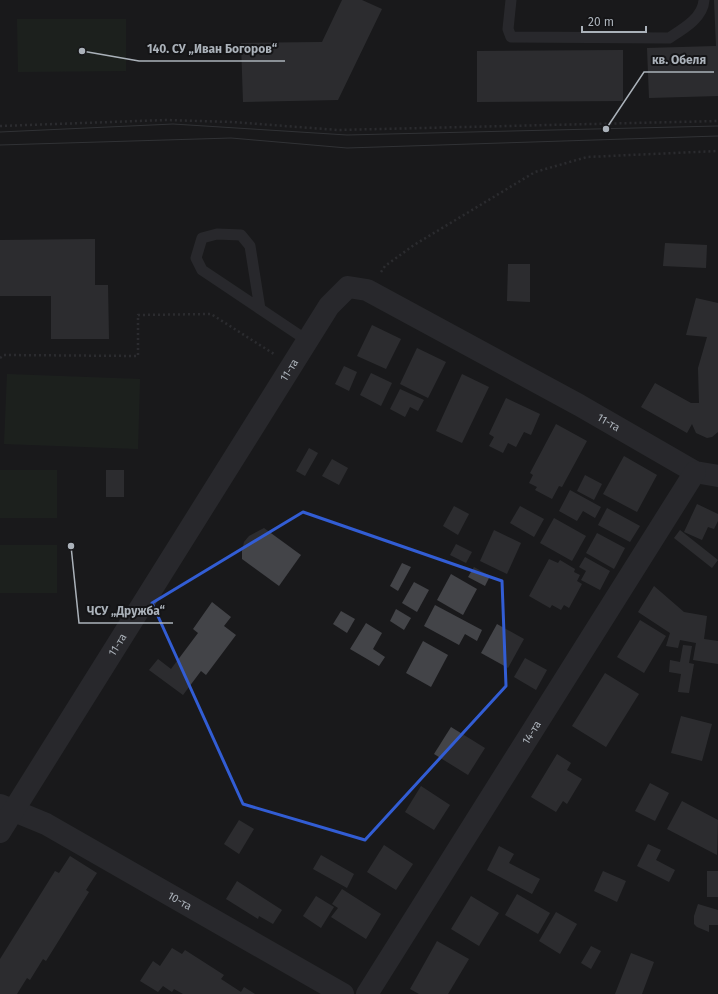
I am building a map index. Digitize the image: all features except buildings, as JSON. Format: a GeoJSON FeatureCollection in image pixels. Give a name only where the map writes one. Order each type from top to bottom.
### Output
{"type":"FeatureCollection","features":[{"type":"Feature","properties":{"kind":"street","name":"11-та"},"geometry":{"type":"LineString","coordinates":[[0,832],[8,808],[329,306],[348,287],[368,290],[579,405],[695,472],[718,476]]}},
{"type":"Feature","properties":{"kind":"street","name":"14-та"},"geometry":{"type":"LineString","coordinates":[[367,994],[695,472]]}},
{"type":"Feature","properties":{"kind":"street","name":"10-та"},"geometry":{"type":"LineString","coordinates":[[8,808],[46,824],[343,994]]}},
{"type":"Feature","properties":{"kind":"lane"},"geometry":{"type":"LineString","coordinates":[[511,0],[508,29],[511,37],[661,38],[669,38],[689,24],[704,8],[704,0]]}},
{"type":"Feature","properties":{"kind":"lane"},"geometry":{"type":"LineString","coordinates":[[260,309],[250,246],[241,235],[217,234],[202,238],[196,258],[202,270],[260,309],[308,341]]}},
{"type":"Feature","properties":{"kind":"path"},"geometry":{"type":"LineString","coordinates":[[0,126],[166,120],[232,122],[338,130],[718,121]]}},
{"type":"Feature","properties":{"kind":"path"},"geometry":{"type":"LineString","coordinates":[[368,290],[385,266],[414,245],[516,181],[535,172],[587,156],[718,151]]}},
{"type":"Feature","properties":{"kind":"path"},"geometry":{"type":"LineString","coordinates":[[0,358],[4,355],[138,356],[138,315],[211,314],[266,348]]}},
{"type":"Feature","properties":{"kind":"highlighted area"},"geometry":{"type":"Polygon","coordinates":[[[303,512],[502,581],[506,686],[365,840],[243,804],[152,603],[303,512]]]}},
{"type":"Feature","properties":{"kind":"shaded area"},"geometry":{"type":"Polygon","coordinates":[[[17,19],[126,19],[126,71],[18,72],[17,19]]]}},
{"type":"Feature","properties":{"kind":"shaded area"},"geometry":{"type":"Polygon","coordinates":[[[7,374],[140,379],[138,449],[4,444],[7,374]]]}},
{"type":"Feature","properties":{"kind":"shaded area"},"geometry":{"type":"Polygon","coordinates":[[[0,470],[57,470],[57,518],[0,518],[0,470]]]}},
{"type":"Feature","properties":{"kind":"shaded area"},"geometry":{"type":"Polygon","coordinates":[[[0,545],[57,545],[57,593],[0,593],[0,545]]]}},
{"type":"Feature","properties":{"kind":"tram line"},"geometry":{"type":"LineString","coordinates":[[0,132],[173,124],[347,135],[718,126]]}},
{"type":"Feature","properties":{"kind":"tram line"},"geometry":{"type":"LineString","coordinates":[[0,145],[231,138],[347,148],[718,136]]}},
{"type":"Feature","properties":{"kind":"place","name":"140. СУ „Иван Богоров“"},"geometry":{"type":"Point","coordinates":[82,51]}},
{"type":"Feature","properties":{"kind":"place","name":"кв. Обеля"},"geometry":{"type":"Point","coordinates":[606,129]}},
{"type":"Feature","properties":{"kind":"place","name":"ЧСУ „Дружба“"},"geometry":{"type":"Point","coordinates":[71,546]}}]}
